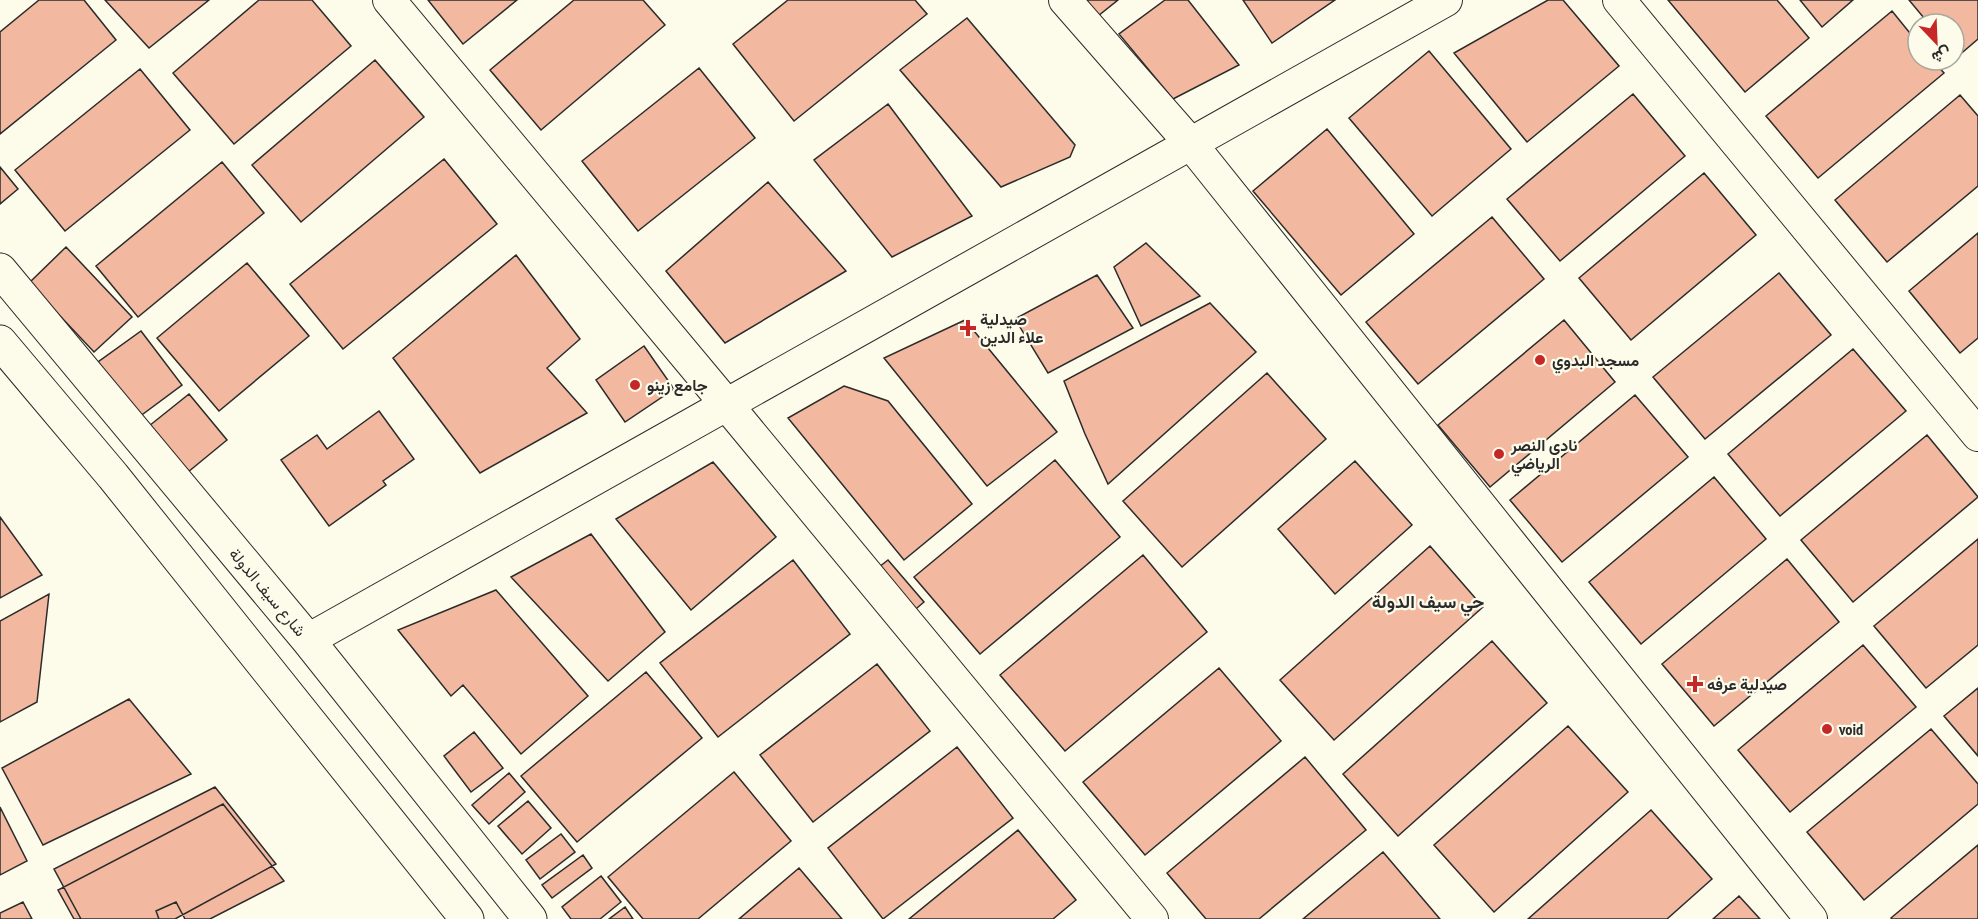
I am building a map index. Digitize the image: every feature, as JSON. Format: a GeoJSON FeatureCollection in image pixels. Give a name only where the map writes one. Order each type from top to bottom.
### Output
{"type":"FeatureCollection","features":[{"type":"Feature","properties":{"kind":"main road","name":"شارع سيف الدولة"},"geometry":{"type":"LineString","coordinates":[[0,270],[308,640],[530,919]]}},
{"type":"Feature","properties":{"kind":"main road"},"geometry":{"type":"LineString","coordinates":[[0,342],[113,476],[467,919]]}},
{"type":"Feature","properties":{"kind":"street"},"geometry":{"type":"LineString","coordinates":[[388,0],[1152,919]]}},
{"type":"Feature","properties":{"kind":"street"},"geometry":{"type":"LineString","coordinates":[[1065,0],[1191,144],[1811,919]]}},
{"type":"Feature","properties":{"kind":"street"},"geometry":{"type":"LineString","coordinates":[[308,640],[1446,0]]}},
{"type":"Feature","properties":{"kind":"street"},"geometry":{"type":"LineString","coordinates":[[1619,0],[1978,435]]}},
{"type":"Feature","properties":{"kind":"building"},"geometry":{"type":"Polygon","coordinates":[[[39,0],[84,0],[116,40],[0,134],[0,32],[39,0]]]}},
{"type":"Feature","properties":{"kind":"building"},"geometry":{"type":"Polygon","coordinates":[[[105,0],[209,0],[149,48],[105,0]]]}},
{"type":"Feature","properties":{"kind":"building"},"geometry":{"type":"Polygon","coordinates":[[[259,0],[312,0],[351,46],[234,144],[173,73],[259,0]]]}},
{"type":"Feature","properties":{"kind":"building"},"geometry":{"type":"Polygon","coordinates":[[[428,0],[517,0],[463,44],[428,0]]]}},
{"type":"Feature","properties":{"kind":"building"},"geometry":{"type":"Polygon","coordinates":[[[574,0],[643,0],[665,25],[541,130],[490,70],[574,0]]]}},
{"type":"Feature","properties":{"kind":"building"},"geometry":{"type":"Polygon","coordinates":[[[788,0],[915,0],[927,14],[794,121],[733,44],[788,0]]]}},
{"type":"Feature","properties":{"kind":"building"},"geometry":{"type":"Polygon","coordinates":[[[1085,0],[1118,0],[1098,16],[1085,0]]]}},
{"type":"Feature","properties":{"kind":"building"},"geometry":{"type":"Polygon","coordinates":[[[1165,0],[1188,0],[1239,65],[1173,99],[1119,34],[1165,0]]]}},
{"type":"Feature","properties":{"kind":"building"},"geometry":{"type":"Polygon","coordinates":[[[1243,0],[1335,0],[1272,43],[1243,0]]]}},
{"type":"Feature","properties":{"kind":"building"},"geometry":{"type":"Polygon","coordinates":[[[1548,0],[1563,0],[1619,66],[1527,142],[1454,53],[1548,0]]]}},
{"type":"Feature","properties":{"kind":"building"},"geometry":{"type":"Polygon","coordinates":[[[1668,0],[1777,0],[1809,38],[1745,92],[1668,0]]]}},
{"type":"Feature","properties":{"kind":"building"},"geometry":{"type":"Polygon","coordinates":[[[1800,0],[1853,0],[1822,27],[1800,0]]]}},
{"type":"Feature","properties":{"kind":"building"},"geometry":{"type":"Polygon","coordinates":[[[1909,0],[1978,0],[1978,39],[1966,49],[1966,12],[1919,12],[1909,0]]]}},
{"type":"Feature","properties":{"kind":"building"},"geometry":{"type":"Polygon","coordinates":[[[1892,11],[1906,28],[1906,72],[1944,73],[1818,178],[1766,116],[1892,11]]]}},
{"type":"Feature","properties":{"kind":"building"},"geometry":{"type":"Polygon","coordinates":[[[967,18],[1075,145],[1070,157],[1001,187],[900,70],[967,18]]]}},
{"type":"Feature","properties":{"kind":"building"},"geometry":{"type":"Polygon","coordinates":[[[1429,51],[1511,149],[1432,216],[1349,118],[1429,51]]]}},
{"type":"Feature","properties":{"kind":"building"},"geometry":{"type":"Polygon","coordinates":[[[375,60],[424,117],[301,222],[252,165],[375,60]]]}},
{"type":"Feature","properties":{"kind":"building"},"geometry":{"type":"Polygon","coordinates":[[[699,68],[755,138],[638,231],[582,161],[699,68]]]}},
{"type":"Feature","properties":{"kind":"building"},"geometry":{"type":"Polygon","coordinates":[[[140,69],[190,130],[65,231],[15,170],[140,69]]]}},
{"type":"Feature","properties":{"kind":"building"},"geometry":{"type":"Polygon","coordinates":[[[1633,94],[1685,156],[1560,261],[1507,199],[1633,94]]]}},
{"type":"Feature","properties":{"kind":"building"},"geometry":{"type":"Polygon","coordinates":[[[1960,95],[1978,116],[1978,186],[1887,262],[1835,200],[1960,95]]]}},
{"type":"Feature","properties":{"kind":"building"},"geometry":{"type":"Polygon","coordinates":[[[888,104],[972,216],[892,257],[814,160],[888,104]]]}},
{"type":"Feature","properties":{"kind":"building"},"geometry":{"type":"Polygon","coordinates":[[[1327,129],[1414,234],[1341,295],[1253,191],[1327,129]]]}},
{"type":"Feature","properties":{"kind":"building"},"geometry":{"type":"Polygon","coordinates":[[[444,159],[497,224],[343,349],[290,284],[444,159]]]}},
{"type":"Feature","properties":{"kind":"building"},"geometry":{"type":"Polygon","coordinates":[[[222,162],[264,213],[138,317],[96,266],[222,162]]]}},
{"type":"Feature","properties":{"kind":"building"},"geometry":{"type":"Polygon","coordinates":[[[0,167],[18,189],[0,204],[0,167]]]}},
{"type":"Feature","properties":{"kind":"building"},"geometry":{"type":"Polygon","coordinates":[[[1704,173],[1756,235],[1631,340],[1579,278],[1704,173]]]}},
{"type":"Feature","properties":{"kind":"building"},"geometry":{"type":"Polygon","coordinates":[[[768,182],[846,271],[725,343],[666,271],[768,182]]]}},
{"type":"Feature","properties":{"kind":"building"},"geometry":{"type":"Polygon","coordinates":[[[1492,217],[1544,279],[1418,384],[1366,322],[1492,217]]]}},
{"type":"Feature","properties":{"kind":"building"},"geometry":{"type":"Polygon","coordinates":[[[1978,233],[1978,338],[1960,353],[1909,291],[1978,233]]]}},
{"type":"Feature","properties":{"kind":"building"},"geometry":{"type":"Polygon","coordinates":[[[1146,243],[1200,296],[1141,326],[1114,267],[1146,243]]]}},
{"type":"Feature","properties":{"kind":"building"},"geometry":{"type":"Polygon","coordinates":[[[66,247],[132,317],[94,352],[29,283],[66,247]]]}},
{"type":"Feature","properties":{"kind":"building"},"geometry":{"type":"Polygon","coordinates":[[[516,255],[580,339],[547,368],[587,413],[480,473],[393,358],[516,255]]]}},
{"type":"Feature","properties":{"kind":"building"},"geometry":{"type":"Polygon","coordinates":[[[247,263],[309,336],[219,411],[157,338],[247,263]]]}},
{"type":"Feature","properties":{"kind":"building"},"geometry":{"type":"Polygon","coordinates":[[[1779,273],[1831,335],[1705,439],[1653,377],[1779,273]]]}},
{"type":"Feature","properties":{"kind":"building"},"geometry":{"type":"Polygon","coordinates":[[[1097,275],[1133,328],[1048,373],[1015,319],[1097,275]]]}},
{"type":"Feature","properties":{"kind":"building"},"geometry":{"type":"Polygon","coordinates":[[[1210,303],[1256,352],[1108,484],[1064,381],[1210,303]]]}},
{"type":"Feature","properties":{"kind":"building"},"geometry":{"type":"Polygon","coordinates":[[[965,320],[1057,432],[987,486],[884,358],[965,320]]]}},
{"type":"Feature","properties":{"kind":"building"},"geometry":{"type":"Polygon","coordinates":[[[1564,320],[1615,382],[1490,487],[1438,425],[1564,320]]]}},
{"type":"Feature","properties":{"kind":"building"},"geometry":{"type":"Polygon","coordinates":[[[141,331],[182,385],[139,417],[98,362],[141,331]]]}},
{"type":"Feature","properties":{"kind":"building","name":"جامع زينو"},"geometry":{"type":"Polygon","coordinates":[[[644,346],[674,389],[625,422],[596,380],[644,346]]]}},
{"type":"Feature","properties":{"kind":"building"},"geometry":{"type":"Polygon","coordinates":[[[1853,349],[1906,411],[1780,516],[1728,454],[1853,349]]]}},
{"type":"Feature","properties":{"kind":"building"},"geometry":{"type":"Polygon","coordinates":[[[1267,373],[1326,439],[1182,567],[1123,501],[1267,373]]]}},
{"type":"Feature","properties":{"kind":"building"},"geometry":{"type":"Polygon","coordinates":[[[844,386],[888,401],[972,504],[904,560],[788,418],[844,386]]]}},
{"type":"Feature","properties":{"kind":"building"},"geometry":{"type":"Polygon","coordinates":[[[189,394],[227,440],[188,472],[149,426],[189,394]]]}},
{"type":"Feature","properties":{"kind":"building"},"geometry":{"type":"Polygon","coordinates":[[[1635,395],[1688,457],[1562,562],[1510,500],[1635,395]]]}},
{"type":"Feature","properties":{"kind":"building"},"geometry":{"type":"Polygon","coordinates":[[[379,411],[414,459],[383,481],[386,485],[329,526],[281,460],[317,435],[327,449],[379,411]]]}},
{"type":"Feature","properties":{"kind":"building"},"geometry":{"type":"Polygon","coordinates":[[[1927,435],[1978,497],[1853,602],[1801,540],[1927,435]]]}},
{"type":"Feature","properties":{"kind":"building"},"geometry":{"type":"Polygon","coordinates":[[[1055,460],[1120,537],[980,654],[914,577],[1055,460]]]}},
{"type":"Feature","properties":{"kind":"building"},"geometry":{"type":"Polygon","coordinates":[[[1355,461],[1412,525],[1335,594],[1278,529],[1355,461]]]}},
{"type":"Feature","properties":{"kind":"building"},"geometry":{"type":"Polygon","coordinates":[[[713,462],[776,537],[691,610],[616,519],[713,462]]]}},
{"type":"Feature","properties":{"kind":"building"},"geometry":{"type":"Polygon","coordinates":[[[1714,477],[1766,539],[1641,644],[1589,582],[1714,477]]]}},
{"type":"Feature","properties":{"kind":"building"},"geometry":{"type":"Polygon","coordinates":[[[0,517],[42,575],[0,598],[0,517]]]}},
{"type":"Feature","properties":{"kind":"building"},"geometry":{"type":"Polygon","coordinates":[[[591,534],[665,632],[608,681],[511,577],[591,534]]]}},
{"type":"Feature","properties":{"kind":"building"},"geometry":{"type":"Polygon","coordinates":[[[1978,539],[1978,645],[1926,688],[1874,626],[1978,539]]]}},
{"type":"Feature","properties":{"kind":"building"},"geometry":{"type":"Polygon","coordinates":[[[1430,546],[1483,607],[1334,740],[1280,680],[1430,546]]]}},
{"type":"Feature","properties":{"kind":"building"},"geometry":{"type":"Polygon","coordinates":[[[1143,555],[1207,632],[1065,751],[1000,675],[1143,555]]]}},
{"type":"Feature","properties":{"kind":"building"},"geometry":{"type":"Polygon","coordinates":[[[1787,559],[1839,622],[1714,726],[1662,664],[1787,559]]]}},
{"type":"Feature","properties":{"kind":"building"},"geometry":{"type":"Polygon","coordinates":[[[793,560],[850,634],[718,737],[660,663],[793,560]]]}},
{"type":"Feature","properties":{"kind":"building"},"geometry":{"type":"Polygon","coordinates":[[[888,560],[924,602],[910,614],[874,571],[888,560]]]}},
{"type":"Feature","properties":{"kind":"building"},"geometry":{"type":"Polygon","coordinates":[[[496,590],[588,696],[521,754],[463,685],[451,696],[398,630],[496,590]]]}},
{"type":"Feature","properties":{"kind":"building"},"geometry":{"type":"Polygon","coordinates":[[[49,594],[37,702],[0,722],[0,621],[49,594]]]}},
{"type":"Feature","properties":{"kind":"building"},"geometry":{"type":"Polygon","coordinates":[[[1492,641],[1547,703],[1398,836],[1343,774],[1492,641]]]}},
{"type":"Feature","properties":{"kind":"building","name":"void"},"geometry":{"type":"Polygon","coordinates":[[[1863,645],[1916,707],[1790,812],[1738,750],[1863,645]]]}},
{"type":"Feature","properties":{"kind":"building"},"geometry":{"type":"Polygon","coordinates":[[[877,664],[930,731],[813,822],[760,755],[877,664]]]}},
{"type":"Feature","properties":{"kind":"building"},"geometry":{"type":"Polygon","coordinates":[[[1219,668],[1281,741],[1145,855],[1083,782],[1219,668]]]}},
{"type":"Feature","properties":{"kind":"building"},"geometry":{"type":"Polygon","coordinates":[[[646,672],[702,738],[577,842],[521,776],[646,672]]]}},
{"type":"Feature","properties":{"kind":"building"},"geometry":{"type":"Polygon","coordinates":[[[1978,688],[1978,756],[1944,716],[1978,688]]]}},
{"type":"Feature","properties":{"kind":"building"},"geometry":{"type":"Polygon","coordinates":[[[129,699],[191,774],[43,845],[2,768],[129,699]]]}},
{"type":"Feature","properties":{"kind":"building"},"geometry":{"type":"Polygon","coordinates":[[[1568,726],[1628,792],[1494,912],[1434,845],[1568,726]]]}},
{"type":"Feature","properties":{"kind":"building"},"geometry":{"type":"Polygon","coordinates":[[[1931,729],[1978,784],[1978,804],[1864,900],[1807,832],[1931,729]]]}},
{"type":"Feature","properties":{"kind":"building"},"geometry":{"type":"Polygon","coordinates":[[[474,732],[503,768],[471,792],[444,756],[474,732]]]}},
{"type":"Feature","properties":{"kind":"building"},"geometry":{"type":"Polygon","coordinates":[[[957,747],[1013,818],[883,919],[828,848],[957,747]]]}},
{"type":"Feature","properties":{"kind":"building"},"geometry":{"type":"Polygon","coordinates":[[[1305,757],[1366,830],[1259,919],[1206,919],[1167,873],[1305,757]]]}},
{"type":"Feature","properties":{"kind":"building"},"geometry":{"type":"Polygon","coordinates":[[[734,772],[791,841],[698,919],[643,919],[608,877],[734,772]]]}},
{"type":"Feature","properties":{"kind":"building"},"geometry":{"type":"Polygon","coordinates":[[[509,773],[525,792],[489,824],[472,805],[509,773]]]}},
{"type":"Feature","properties":{"kind":"building"},"geometry":{"type":"Polygon","coordinates":[[[215,787],[276,864],[175,919],[81,919],[54,869],[215,787]]]}},
{"type":"Feature","properties":{"kind":"building"},"geometry":{"type":"Polygon","coordinates":[[[528,801],[551,828],[522,854],[498,826],[528,801]]]}},
{"type":"Feature","properties":{"kind":"building"},"geometry":{"type":"Polygon","coordinates":[[[223,804],[284,881],[210,919],[185,919],[176,902],[156,911],[159,919],[74,919],[58,890],[223,804]]]}},
{"type":"Feature","properties":{"kind":"building"},"geometry":{"type":"Polygon","coordinates":[[[0,807],[27,861],[0,875],[0,807]]]}},
{"type":"Feature","properties":{"kind":"building"},"geometry":{"type":"Polygon","coordinates":[[[1651,810],[1712,879],[1667,919],[1528,919],[1651,810]]]}},
{"type":"Feature","properties":{"kind":"building"},"geometry":{"type":"Polygon","coordinates":[[[1018,830],[1076,900],[1053,919],[909,919],[1018,830]]]}},
{"type":"Feature","properties":{"kind":"building"},"geometry":{"type":"Polygon","coordinates":[[[561,834],[575,852],[540,879],[526,860],[561,834]]]}},
{"type":"Feature","properties":{"kind":"building"},"geometry":{"type":"Polygon","coordinates":[[[1978,845],[1978,919],[1891,918],[1978,845]]]}},
{"type":"Feature","properties":{"kind":"building"},"geometry":{"type":"Polygon","coordinates":[[[1383,852],[1440,919],[1303,919],[1383,852]]]}},
{"type":"Feature","properties":{"kind":"building"},"geometry":{"type":"Polygon","coordinates":[[[583,855],[592,868],[552,898],[542,885],[583,855]]]}},
{"type":"Feature","properties":{"kind":"building"},"geometry":{"type":"Polygon","coordinates":[[[799,868],[842,919],[739,919],[799,868]]]}},
{"type":"Feature","properties":{"kind":"building"},"geometry":{"type":"Polygon","coordinates":[[[601,876],[621,902],[600,919],[571,919],[562,907],[601,876]]]}},
{"type":"Feature","properties":{"kind":"building"},"geometry":{"type":"Polygon","coordinates":[[[1739,896],[1760,919],[1713,919],[1739,896]]]}},
{"type":"Feature","properties":{"kind":"building"},"geometry":{"type":"Polygon","coordinates":[[[23,902],[32,919],[0,919],[0,913],[23,902]]]}},
{"type":"Feature","properties":{"kind":"building"},"geometry":{"type":"Polygon","coordinates":[[[625,907],[633,919],[609,919],[625,907]]]}},
{"type":"Feature","properties":{"kind":"place","name":"صيدلية علاء الدين"},"geometry":{"type":"Point","coordinates":[968,328]}},
{"type":"Feature","properties":{"kind":"place","name":"مسجد البدوي"},"geometry":{"type":"Point","coordinates":[1540,360]}},
{"type":"Feature","properties":{"kind":"place","name":"جامع زينو"},"geometry":{"type":"Point","coordinates":[635,385]}},
{"type":"Feature","properties":{"kind":"place","name":"نادي النصر الرياضي"},"geometry":{"type":"Point","coordinates":[1499,454]}},
{"type":"Feature","properties":{"kind":"place","name":"صيدلية عرفه"},"geometry":{"type":"Point","coordinates":[1695,684]}},
{"type":"Feature","properties":{"kind":"place","name":"void"},"geometry":{"type":"Point","coordinates":[1827,729]}},
{"type":"Feature","properties":{"kind":"district","name":"حي سيف الدولة"},"geometry":{"type":"Point","coordinates":[1428,602]}}]}
